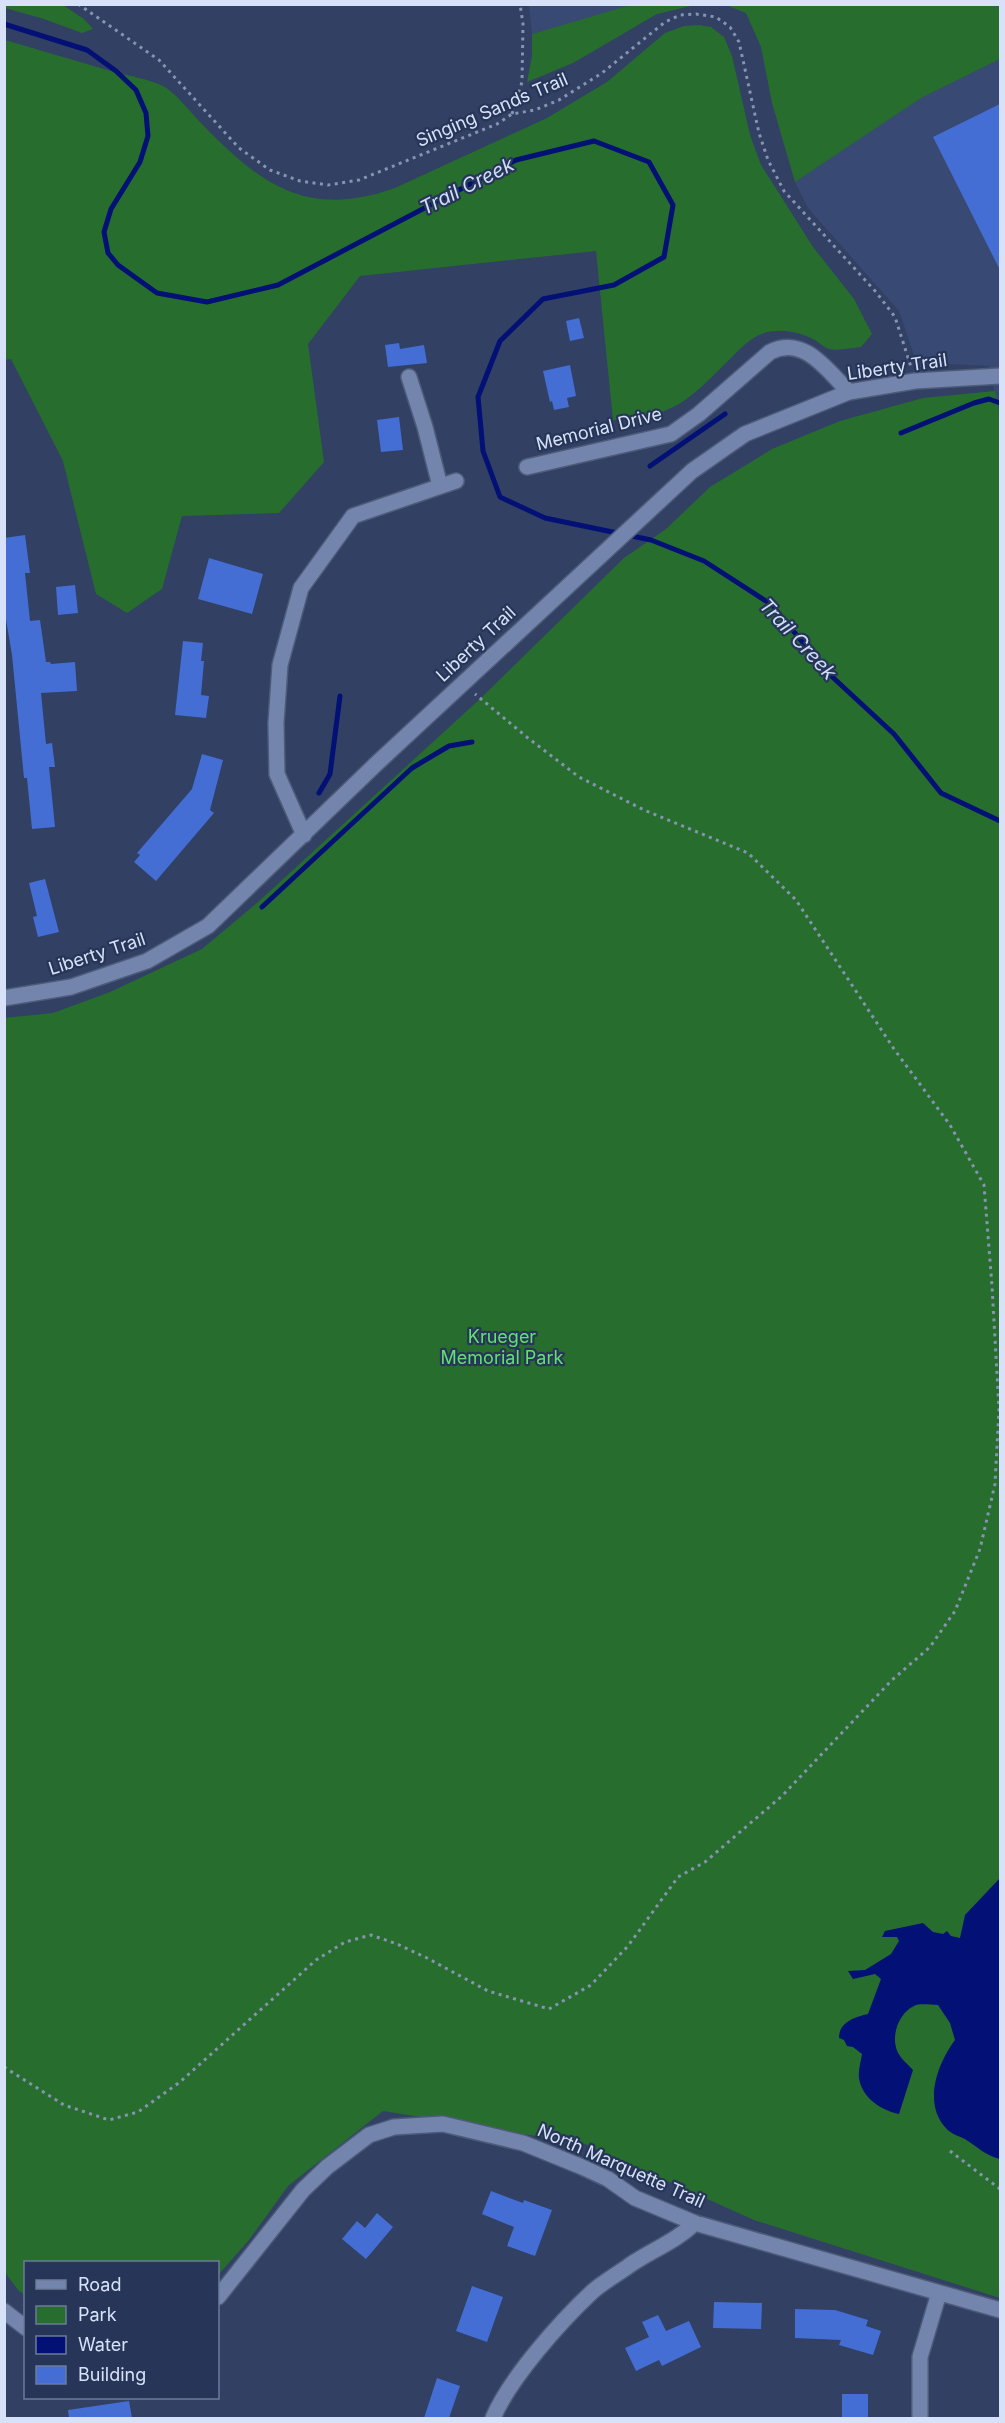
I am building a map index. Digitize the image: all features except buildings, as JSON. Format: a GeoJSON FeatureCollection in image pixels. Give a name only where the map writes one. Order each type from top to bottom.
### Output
{"type":"FeatureCollection","features":[{"type":"Feature","properties":{"kind":"street","name":"Memorial Drive"},"geometry":{"type":"LineString","coordinates":[[527,467],[670,434],[699,414],[770,352],[779,347],[789,346],[809,353],[849,392]]}},
{"type":"Feature","properties":{"kind":"street","name":"Liberty Trail"},"geometry":{"type":"LineString","coordinates":[[5,994],[71,987],[147,961],[208,926],[462,683],[692,471],[745,434],[849,392],[915,381],[1000,376]]}},
{"type":"Feature","properties":{"kind":"street"},"geometry":{"type":"LineString","coordinates":[[410,377],[440,486]]}},
{"type":"Feature","properties":{"kind":"street"},"geometry":{"type":"LineString","coordinates":[[304,835],[277,774],[276,723],[280,665],[301,588],[353,516],[456,481]]}},
{"type":"Feature","properties":{"kind":"street","name":"North Marquette Trail"},"geometry":{"type":"LineString","coordinates":[[219,2296],[303,2190],[327,2167],[369,2135],[394,2127],[443,2124],[523,2143],[608,2179],[634,2198],[695,2223],[1000,2310]]}},
{"type":"Feature","properties":{"kind":"street"},"geometry":{"type":"LineString","coordinates":[[493,2418],[516,2381],[543,2346],[594,2290],[636,2261],[679,2238],[695,2223]]}},
{"type":"Feature","properties":{"kind":"street"},"geometry":{"type":"LineString","coordinates":[[920,2418],[920,2357],[939,2293]]}},
{"type":"Feature","properties":{"kind":"street"},"geometry":{"type":"LineString","coordinates":[[4,2311],[24,2326]]}},
{"type":"Feature","properties":{"kind":"path","name":"Singing Sands Trail"},"geometry":{"type":"LineString","coordinates":[[78,4],[159,60],[239,148],[270,170],[300,181],[328,185],[359,180],[497,124],[512,114],[536,110],[559,100],[602,73],[659,28],[680,15],[716,17],[730,27],[739,42],[748,92],[768,160],[784,191],[876,292],[895,317],[915,381]]}},
{"type":"Feature","properties":{"kind":"path"},"geometry":{"type":"LineString","coordinates":[[512,114],[522,82],[523,24],[520,4]]}},
{"type":"Feature","properties":{"kind":"path"},"geometry":{"type":"LineString","coordinates":[[4,2067],[63,2105],[109,2120],[138,2112],[180,2082],[316,1959],[345,1942],[371,1935],[428,1958],[488,1991],[549,2009],[591,1985],[628,1946],[678,1877],[705,1862],[782,1796],[892,1680],[930,1647],[955,1611],[980,1549],[995,1484],[999,1409],[992,1286],[984,1185],[950,1125],[894,1049],[795,900],[748,853],[644,810],[579,777],[462,683]]}},
{"type":"Feature","properties":{"kind":"path"},"geometry":{"type":"LineString","coordinates":[[950,2151],[1000,2189]]}},
{"type":"Feature","properties":{"kind":"shaded area"},"geometry":{"type":"Polygon","coordinates":[[[529,4],[634,5],[532,34],[529,4]]]}},
{"type":"Feature","properties":{"kind":"shaded area"},"geometry":{"type":"Polygon","coordinates":[[[1000,59],[1000,416],[989,366],[946,364],[918,367],[899,311],[808,208],[795,182],[921,98],[1000,59]]]}},
{"type":"Feature","properties":{"kind":"green space"},"geometry":{"type":"Polygon","coordinates":[[[634,4],[695,5],[657,14],[573,63],[527,82],[532,56],[532,34],[634,4]]]}},
{"type":"Feature","properties":{"kind":"green space"},"geometry":{"type":"Polygon","coordinates":[[[4,5],[63,5],[84,19],[93,29],[82,33],[5,8],[4,5]]]}},
{"type":"Feature","properties":{"kind":"green space"},"geometry":{"type":"Polygon","coordinates":[[[726,5],[1000,5],[1000,59],[921,98],[795,182],[772,103],[761,47],[746,13],[726,5]]]}},
{"type":"Feature","properties":{"kind":"green space"},"geometry":{"type":"Polygon","coordinates":[[[684,26],[711,27],[724,37],[732,56],[750,135],[761,165],[813,247],[854,299],[872,334],[861,347],[829,349],[802,334],[782,331],[764,333],[744,345],[700,388],[678,405],[651,415],[613,420],[596,251],[360,276],[308,344],[324,462],[279,513],[182,516],[162,589],[127,613],[96,594],[63,461],[11,359],[5,360],[5,40],[163,86],[178,98],[224,146],[266,179],[288,191],[336,200],[364,197],[395,188],[547,118],[607,82],[665,33],[684,26]]]}},
{"type":"Feature","properties":{"kind":"green space","name":"Krueger Memorial Park"},"geometry":{"type":"Polygon","coordinates":[[[995,391],[1000,416],[1000,2298],[754,2220],[585,2144],[383,2111],[288,2186],[249,2240],[219,2274],[219,2261],[24,2261],[24,2294],[4,2271],[4,1018],[53,1013],[110,992],[202,949],[257,903],[481,698],[624,558],[666,529],[710,487],[772,449],[840,421],[923,398],[995,391]]]}},
{"type":"Feature","properties":{"kind":"water"},"geometry":{"type":"Polygon","coordinates":[[[1000,1878],[1000,2159],[950,2132],[938,2117],[934,2095],[935,2083],[943,2060],[955,2040],[950,2023],[938,2005],[914,2006],[899,2021],[895,2036],[897,2050],[901,2058],[913,2070],[899,2114],[879,2106],[864,2092],[859,2078],[862,2054],[853,2047],[847,2046],[844,2040],[839,2038],[845,2024],[868,2014],[881,1979],[875,1974],[853,1979],[848,1971],[865,1970],[891,1954],[899,1941],[897,1937],[882,1937],[885,1931],[923,1923],[933,1932],[943,1934],[947,1931],[951,1936],[960,1938],[965,1915],[1000,1878]]]}},
{"type":"Feature","properties":{"kind":"waterway","name":"Trail Creek"},"geometry":{"type":"LineString","coordinates":[[4,24],[87,50],[116,71],[136,90],[146,113],[148,136],[140,162],[111,209],[104,232],[108,253],[118,265],[157,293],[207,302],[278,285],[516,160],[594,141],[649,162],[673,205],[664,257],[614,285],[543,299],[500,341],[478,397],[483,451],[500,497],[545,518],[651,540],[704,561],[772,605],[827,672],[894,734],[941,793],[1000,821]]}},
{"type":"Feature","properties":{"kind":"waterway"},"geometry":{"type":"LineString","coordinates":[[901,433],[974,403],[989,399],[1000,403]]}},
{"type":"Feature","properties":{"kind":"waterway"},"geometry":{"type":"LineString","coordinates":[[650,466],[725,414]]}},
{"type":"Feature","properties":{"kind":"waterway"},"geometry":{"type":"LineString","coordinates":[[319,793],[330,774],[340,696]]}},
{"type":"Feature","properties":{"kind":"waterway"},"geometry":{"type":"LineString","coordinates":[[262,907],[412,768],[449,746],[472,742]]}}]}
